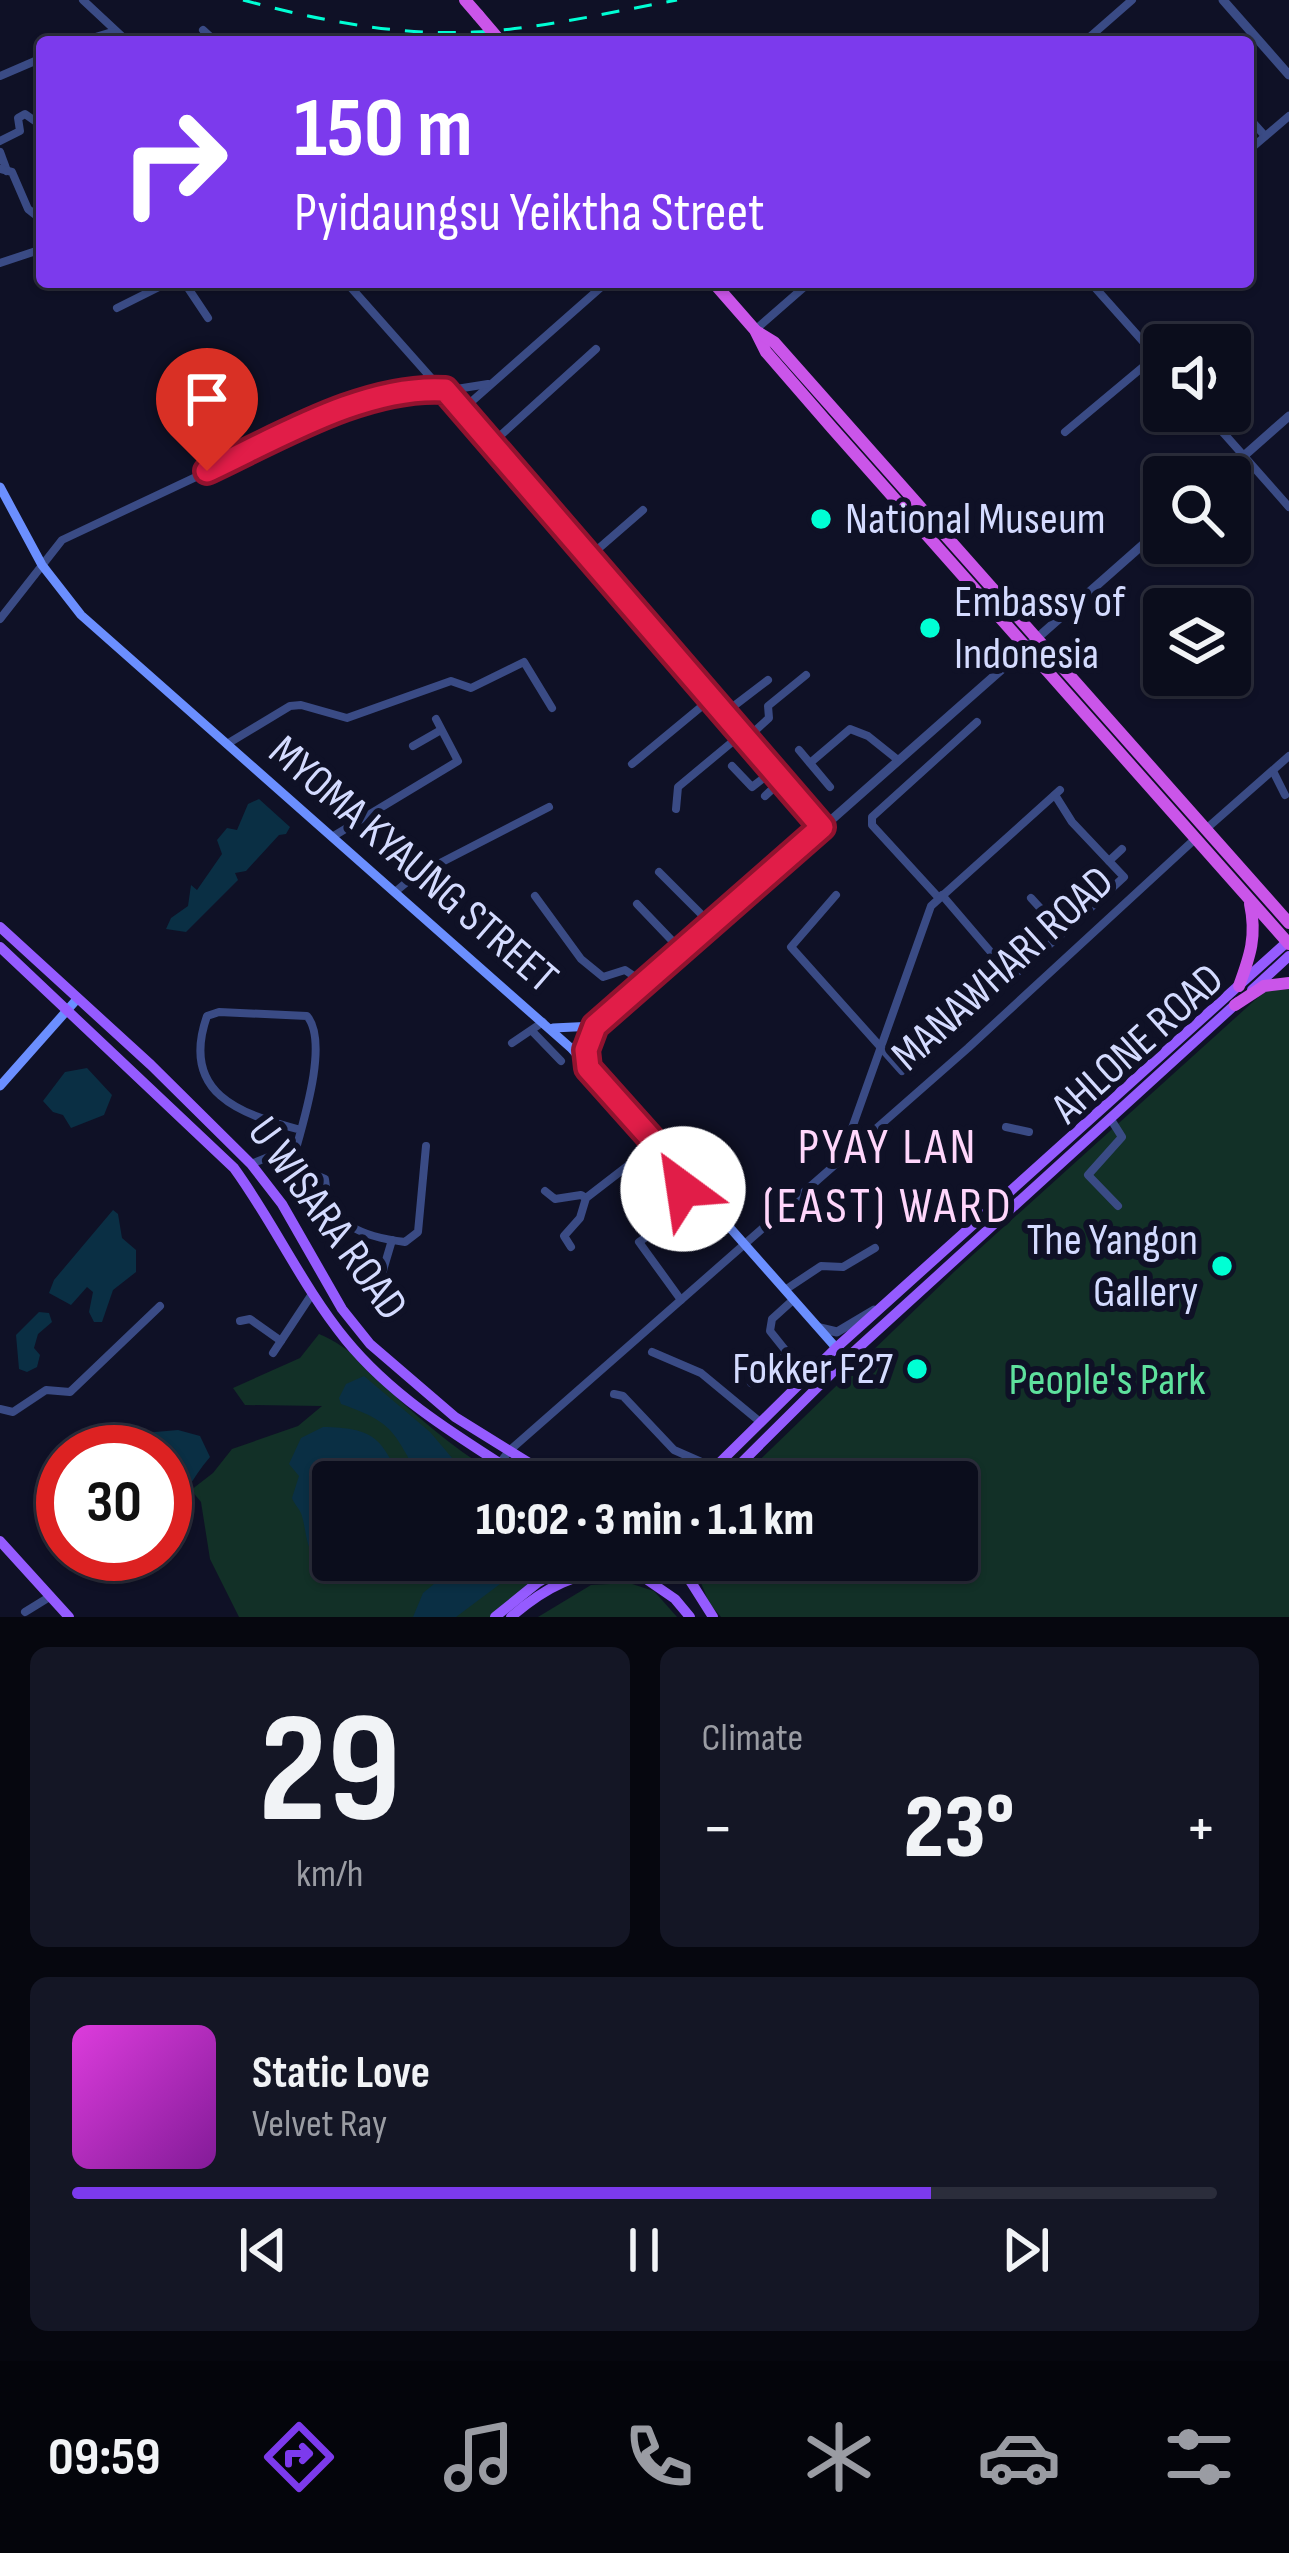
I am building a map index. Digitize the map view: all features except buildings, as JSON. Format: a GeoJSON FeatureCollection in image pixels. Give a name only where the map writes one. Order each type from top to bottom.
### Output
{"type":"FeatureCollection","features":[{"type":"Feature","properties":{"kind":"highway"},"geometry":{"type":"LineString","coordinates":[[465,0],[497,36]]}},
{"type":"Feature","properties":{"kind":"highway"},"geometry":{"type":"LineString","coordinates":[[718,288],[755,330],[774,342],[1201,834],[1289,923]]}},
{"type":"Feature","properties":{"kind":"highway"},"geometry":{"type":"LineString","coordinates":[[1201,834],[1289,942]]}},
{"type":"Feature","properties":{"kind":"highway"},"geometry":{"type":"LineString","coordinates":[[1239,986],[1254,947],[1248,897]]}},
{"type":"Feature","properties":{"kind":"highway"},"geometry":{"type":"LineString","coordinates":[[1235,1005],[1264,986],[1289,983]]}},
{"type":"Feature","properties":{"kind":"main road","name":"MYOMA KYAUNG STREET"},"geometry":{"type":"LineString","coordinates":[[0,487],[42,565],[81,615],[572,1049],[846,1359]]}},
{"type":"Feature","properties":{"kind":"main road","name":"U WISARA ROAD"},"geometry":{"type":"LineString","coordinates":[[2,938],[78,998],[253,1166],[282,1204],[341,1310],[376,1349],[455,1417],[525,1461]]}},
{"type":"Feature","properties":{"kind":"main road","name":"U WISARA ROAD"},"geometry":{"type":"LineString","coordinates":[[2,938],[241,1178],[309,1288],[365,1360],[447,1432],[497,1461]]}},
{"type":"Feature","properties":{"kind":"main road","name":"AHLONE ROAD"},"geometry":{"type":"LineString","coordinates":[[743,1461],[846,1359],[1110,1118],[1239,986],[1289,942]]}},
{"type":"Feature","properties":{"kind":"main road","name":"AHLONE ROAD"},"geometry":{"type":"LineString","coordinates":[[722,1461],[879,1308],[1289,956]]}},
{"type":"Feature","properties":{"kind":"main road"},"geometry":{"type":"LineString","coordinates":[[0,1086],[78,998]]}},
{"type":"Feature","properties":{"kind":"main road"},"geometry":{"type":"LineString","coordinates":[[546,1025],[595,1026],[586,1050],[588,1068]]}},
{"type":"Feature","properties":{"kind":"main road"},"geometry":{"type":"LineString","coordinates":[[126,1064],[137,1053]]}},
{"type":"Feature","properties":{"kind":"main road"},"geometry":{"type":"LineString","coordinates":[[241,1178],[253,1166]]}},
{"type":"Feature","properties":{"kind":"main road"},"geometry":{"type":"LineString","coordinates":[[309,1288],[321,1275]]}},
{"type":"Feature","properties":{"kind":"main road"},"geometry":{"type":"LineString","coordinates":[[365,1360],[376,1349]]}},
{"type":"Feature","properties":{"kind":"main road"},"geometry":{"type":"LineString","coordinates":[[0,1540],[69,1617]]}},
{"type":"Feature","properties":{"kind":"main road"},"geometry":{"type":"LineString","coordinates":[[495,1617],[539,1581]]}},
{"type":"Feature","properties":{"kind":"main road"},"geometry":{"type":"LineString","coordinates":[[512,1617],[566,1581]]}},
{"type":"Feature","properties":{"kind":"main road"},"geometry":{"type":"LineString","coordinates":[[650,1581],[690,1617]]}},
{"type":"Feature","properties":{"kind":"main road"},"geometry":{"type":"LineString","coordinates":[[689,1581],[713,1617]]}},
{"type":"Feature","properties":{"kind":"street"},"geometry":{"type":"LineString","coordinates":[[83,0],[120,36]]}},
{"type":"Feature","properties":{"kind":"street"},"geometry":{"type":"LineString","coordinates":[[1091,36],[1132,0]]}},
{"type":"Feature","properties":{"kind":"street"},"geometry":{"type":"LineString","coordinates":[[1223,0],[1289,75]]}},
{"type":"Feature","properties":{"kind":"street"},"geometry":{"type":"LineString","coordinates":[[203,30],[210,36]]}},
{"type":"Feature","properties":{"kind":"street"},"geometry":{"type":"LineString","coordinates":[[100,36],[114,32]]}},
{"type":"Feature","properties":{"kind":"street"},"geometry":{"type":"LineString","coordinates":[[0,76],[36,61]]}},
{"type":"Feature","properties":{"kind":"street"},"geometry":{"type":"LineString","coordinates":[[0,140],[21,130],[18,118],[26,114],[36,122]]}},
{"type":"Feature","properties":{"kind":"street"},"geometry":{"type":"LineString","coordinates":[[1254,146],[1289,116]]}},
{"type":"Feature","properties":{"kind":"street"},"geometry":{"type":"LineString","coordinates":[[1254,124],[1265,136]]}},
{"type":"Feature","properties":{"kind":"street"},"geometry":{"type":"LineString","coordinates":[[0,152],[4,170],[12,172],[28,209],[36,215]]}},
{"type":"Feature","properties":{"kind":"street"},"geometry":{"type":"LineString","coordinates":[[0,263],[36,251]]}},
{"type":"Feature","properties":{"kind":"street"},"geometry":{"type":"LineString","coordinates":[[117,308],[157,288]]}},
{"type":"Feature","properties":{"kind":"street"},"geometry":{"type":"LineString","coordinates":[[188,288],[208,318]]}},
{"type":"Feature","properties":{"kind":"street"},"geometry":{"type":"LineString","coordinates":[[352,288],[822,827]]}},
{"type":"Feature","properties":{"kind":"street"},"geometry":{"type":"LineString","coordinates":[[462,410],[600,288]]}},
{"type":"Feature","properties":{"kind":"street"},"geometry":{"type":"LineString","coordinates":[[755,330],[803,288]]}},
{"type":"Feature","properties":{"kind":"street"},"geometry":{"type":"LineString","coordinates":[[1098,288],[1143,341]]}},
{"type":"Feature","properties":{"kind":"street"},"geometry":{"type":"LineString","coordinates":[[491,443],[596,350]]}},
{"type":"Feature","properties":{"kind":"street"},"geometry":{"type":"LineString","coordinates":[[1065,432],[1143,367]]}},
{"type":"Feature","properties":{"kind":"street"},"geometry":{"type":"LineString","coordinates":[[0,619],[62,540],[376,396],[416,388],[445,390],[488,384]]}},
{"type":"Feature","properties":{"kind":"street"},"geometry":{"type":"LineString","coordinates":[[1223,432],[1244,456],[1289,416]]}},
{"type":"Feature","properties":{"kind":"street"},"geometry":{"type":"LineString","coordinates":[[1251,464],[1289,507]]}},
{"type":"Feature","properties":{"kind":"street"},"geometry":{"type":"LineString","coordinates":[[590,556],[643,510]]}},
{"type":"Feature","properties":{"kind":"street"},"geometry":{"type":"LineString","coordinates":[[572,1049],[1143,545]]}},
{"type":"Feature","properties":{"kind":"street"},"geometry":{"type":"LineString","coordinates":[[226,745],[290,706],[346,718],[451,681],[471,688],[524,662],[552,708]]}},
{"type":"Feature","properties":{"kind":"street"},"geometry":{"type":"LineString","coordinates":[[676,808],[679,785],[770,718],[768,706],[806,675]]}},
{"type":"Feature","properties":{"kind":"street"},"geometry":{"type":"LineString","coordinates":[[726,712],[769,680]]}},
{"type":"Feature","properties":{"kind":"street"},"geometry":{"type":"LineString","coordinates":[[632,764],[712,697]]}},
{"type":"Feature","properties":{"kind":"street"},"geometry":{"type":"LineString","coordinates":[[332,837],[458,761],[436,719]]}},
{"type":"Feature","properties":{"kind":"street"},"geometry":{"type":"LineString","coordinates":[[977,722],[872,818],[872,825],[1013,978]]}},
{"type":"Feature","properties":{"kind":"street"},"geometry":{"type":"LineString","coordinates":[[810,763],[850,729],[868,736],[898,760]]}},
{"type":"Feature","properties":{"kind":"street"},"geometry":{"type":"LineString","coordinates":[[413,746],[441,730]]}},
{"type":"Feature","properties":{"kind":"street"},"geometry":{"type":"LineString","coordinates":[[799,750],[830,787]]}},
{"type":"Feature","properties":{"kind":"street","name":"MANAWHARI ROAD"},"geometry":{"type":"LineString","coordinates":[[502,1461],[1289,756]]}},
{"type":"Feature","properties":{"kind":"street"},"geometry":{"type":"LineString","coordinates":[[732,766],[752,787],[774,770]]}},
{"type":"Feature","properties":{"kind":"street"},"geometry":{"type":"LineString","coordinates":[[1273,771],[1285,795]]}},
{"type":"Feature","properties":{"kind":"street"},"geometry":{"type":"LineString","coordinates":[[765,796],[782,780]]}},
{"type":"Feature","properties":{"kind":"street"},"geometry":{"type":"LineString","coordinates":[[836,895],[791,946],[881,1048],[905,1071],[1124,877],[1072,822],[1057,793],[940,896],[932,906],[881,1048],[851,1131],[850,1149]]}},
{"type":"Feature","properties":{"kind":"street"},"geometry":{"type":"LineString","coordinates":[[355,801],[362,817]]}},
{"type":"Feature","properties":{"kind":"street"},"geometry":{"type":"LineString","coordinates":[[395,892],[413,877],[549,807]]}},
{"type":"Feature","properties":{"kind":"street"},"geometry":{"type":"LineString","coordinates":[[1109,862],[1122,849]]}},
{"type":"Feature","properties":{"kind":"street"},"geometry":{"type":"LineString","coordinates":[[659,872],[711,924]]}},
{"type":"Feature","properties":{"kind":"street"},"geometry":{"type":"LineString","coordinates":[[536,896],[581,959],[603,977],[625,970],[644,983]]}},
{"type":"Feature","properties":{"kind":"street"},"geometry":{"type":"LineString","coordinates":[[1031,898],[1063,933]]}},
{"type":"Feature","properties":{"kind":"street"},"geometry":{"type":"LineString","coordinates":[[637,904],[681,950]]}},
{"type":"Feature","properties":{"kind":"street"},"geometry":{"type":"LineString","coordinates":[[292,1163],[301,1130],[318,1041],[313,1022],[307,1016],[219,1012],[207,1016],[200,1063],[213,1092],[234,1107],[301,1130]]}},
{"type":"Feature","properties":{"kind":"street"},"geometry":{"type":"LineString","coordinates":[[512,1043],[546,1025]]}},
{"type":"Feature","properties":{"kind":"street"},"geometry":{"type":"LineString","coordinates":[[532,1031],[561,1061]]}},
{"type":"Feature","properties":{"kind":"street"},"geometry":{"type":"LineString","coordinates":[[1110,1118],[1121,1137],[1119,1143],[1088,1175],[1118,1206]]}},
{"type":"Feature","properties":{"kind":"street"},"geometry":{"type":"LineString","coordinates":[[1006,1127],[1029,1132]]}},
{"type":"Feature","properties":{"kind":"street"},"geometry":{"type":"LineString","coordinates":[[586,1198],[656,1144]]}},
{"type":"Feature","properties":{"kind":"street"},"geometry":{"type":"LineString","coordinates":[[253,1166],[271,1156],[325,1179],[329,1200],[346,1225],[371,1238],[405,1242],[418,1232],[426,1146]]}},
{"type":"Feature","properties":{"kind":"street"},"geometry":{"type":"LineString","coordinates":[[651,1178],[671,1162]]}},
{"type":"Feature","properties":{"kind":"street"},"geometry":{"type":"LineString","coordinates":[[681,1300],[639,1242],[688,1208],[691,1199],[683,1188],[689,1181]]}},
{"type":"Feature","properties":{"kind":"street"},"geometry":{"type":"LineString","coordinates":[[545,1191],[555,1199],[581,1195],[588,1202],[564,1236],[571,1247]]}},
{"type":"Feature","properties":{"kind":"street"},"geometry":{"type":"LineString","coordinates":[[379,1284],[392,1240]]}},
{"type":"Feature","properties":{"kind":"street"},"geometry":{"type":"LineString","coordinates":[[785,1290],[821,1266],[843,1268],[874,1248]]}},
{"type":"Feature","properties":{"kind":"street"},"geometry":{"type":"LineString","coordinates":[[273,1353],[309,1288]]}},
{"type":"Feature","properties":{"kind":"street"},"geometry":{"type":"LineString","coordinates":[[794,1300],[769,1324],[770,1331],[806,1376]]}},
{"type":"Feature","properties":{"kind":"street"},"geometry":{"type":"LineString","coordinates":[[0,1409],[16,1411],[46,1390],[70,1392],[160,1306]]}},
{"type":"Feature","properties":{"kind":"street"},"geometry":{"type":"LineString","coordinates":[[817,1326],[837,1332],[879,1308]]}},
{"type":"Feature","properties":{"kind":"street"},"geometry":{"type":"LineString","coordinates":[[240,1321],[250,1319],[281,1341]]}},
{"type":"Feature","properties":{"kind":"street"},"geometry":{"type":"LineString","coordinates":[[652,1352],[701,1373],[759,1421]]}},
{"type":"Feature","properties":{"kind":"street"},"geometry":{"type":"LineString","coordinates":[[751,1383],[790,1354]]}},
{"type":"Feature","properties":{"kind":"street"},"geometry":{"type":"LineString","coordinates":[[614,1394],[623,1396],[674,1450],[699,1461]]}},
{"type":"Feature","properties":{"kind":"street"},"geometry":{"type":"LineString","coordinates":[[25,1612],[51,1596]]}},
{"type":"Feature","properties":{"kind":"green space","name":"People's Park"},"geometry":{"type":"Polygon","coordinates":[[[1289,989],[1289,1617],[721,1617],[700,1581],[978,1581],[978,1461],[759,1461],[955,1271],[1265,991],[1289,989]]]}},
{"type":"Feature","properties":{"kind":"green space"},"geometry":{"type":"Polygon","coordinates":[[[319,1334],[331,1340],[475,1461],[312,1461],[312,1581],[539,1581],[490,1617],[239,1617],[210,1559],[201,1502],[192,1489],[232,1449],[298,1426],[322,1406],[245,1405],[233,1388],[300,1358],[319,1334]]]}},
{"type":"Feature","properties":{"kind":"green space"},"geometry":{"type":"Polygon","coordinates":[[[629,1583],[654,1591],[677,1617],[538,1617],[591,1585],[629,1583]]]}},
{"type":"Feature","properties":{"kind":"water"},"geometry":{"type":"Polygon","coordinates":[[[259,799],[290,827],[286,834],[279,835],[246,871],[235,873],[238,880],[186,932],[166,929],[171,918],[188,906],[191,885],[197,890],[222,854],[217,840],[227,828],[237,830],[248,804],[259,799]]]}},
{"type":"Feature","properties":{"kind":"water"},"geometry":{"type":"Polygon","coordinates":[[[87,1068],[112,1095],[104,1115],[71,1128],[63,1115],[43,1101],[65,1072],[87,1068]]]}},
{"type":"Feature","properties":{"kind":"water"},"geometry":{"type":"Polygon","coordinates":[[[113,1210],[122,1238],[136,1250],[136,1272],[113,1290],[102,1322],[94,1322],[89,1312],[93,1292],[87,1287],[71,1305],[49,1293],[54,1280],[113,1210]]]}},
{"type":"Feature","properties":{"kind":"water"},"geometry":{"type":"Polygon","coordinates":[[[39,1312],[49,1313],[52,1322],[38,1334],[37,1367],[27,1372],[19,1369],[16,1335],[39,1312]]]}},
{"type":"Feature","properties":{"kind":"water"},"geometry":{"type":"Polygon","coordinates":[[[364,1376],[430,1432],[455,1461],[410,1461],[385,1425],[341,1404],[346,1384],[364,1376]]]}},
{"type":"Feature","properties":{"kind":"water"},"geometry":{"type":"Polygon","coordinates":[[[323,1427],[354,1430],[374,1438],[391,1461],[312,1461],[312,1552],[292,1498],[299,1476],[289,1464],[301,1438],[323,1427]]]}},
{"type":"Feature","properties":{"kind":"water"},"geometry":{"type":"Polygon","coordinates":[[[192,1434],[200,1436],[210,1457],[192,1482],[192,1434]]]}},
{"type":"Feature","properties":{"kind":"water"},"geometry":{"type":"Polygon","coordinates":[[[438,1581],[504,1581],[456,1617],[413,1617],[423,1593],[438,1581]]]}},
{"type":"Feature","properties":{"kind":"railway"},"geometry":{"type":"LineString","coordinates":[[243,0],[357,25],[445,33],[525,27],[677,0]]}},
{"type":"Feature","properties":{"kind":"place","name":"National Museum"},"geometry":{"type":"Point","coordinates":[821,519]}},
{"type":"Feature","properties":{"kind":"place","name":"Embassy of Indonesia"},"geometry":{"type":"Point","coordinates":[930,628]}},
{"type":"Feature","properties":{"kind":"place","name":"The Yangon Gallery"},"geometry":{"type":"Point","coordinates":[1222,1266]}},
{"type":"Feature","properties":{"kind":"place","name":"Fokker F27"},"geometry":{"type":"Point","coordinates":[917,1369]}},
{"type":"Feature","properties":{"kind":"district","name":"PYAY LAN (EAST) WARD"},"geometry":{"type":"Point","coordinates":[888,1176]}},
{"type":"Feature","properties":{"kind":"route"},"geometry":{"type":"LineString","coordinates":[[207,471],[376,396],[416,388],[445,390],[822,827],[595,1026],[588,1042],[588,1068],[689,1181],[683,1189]]}}]}
